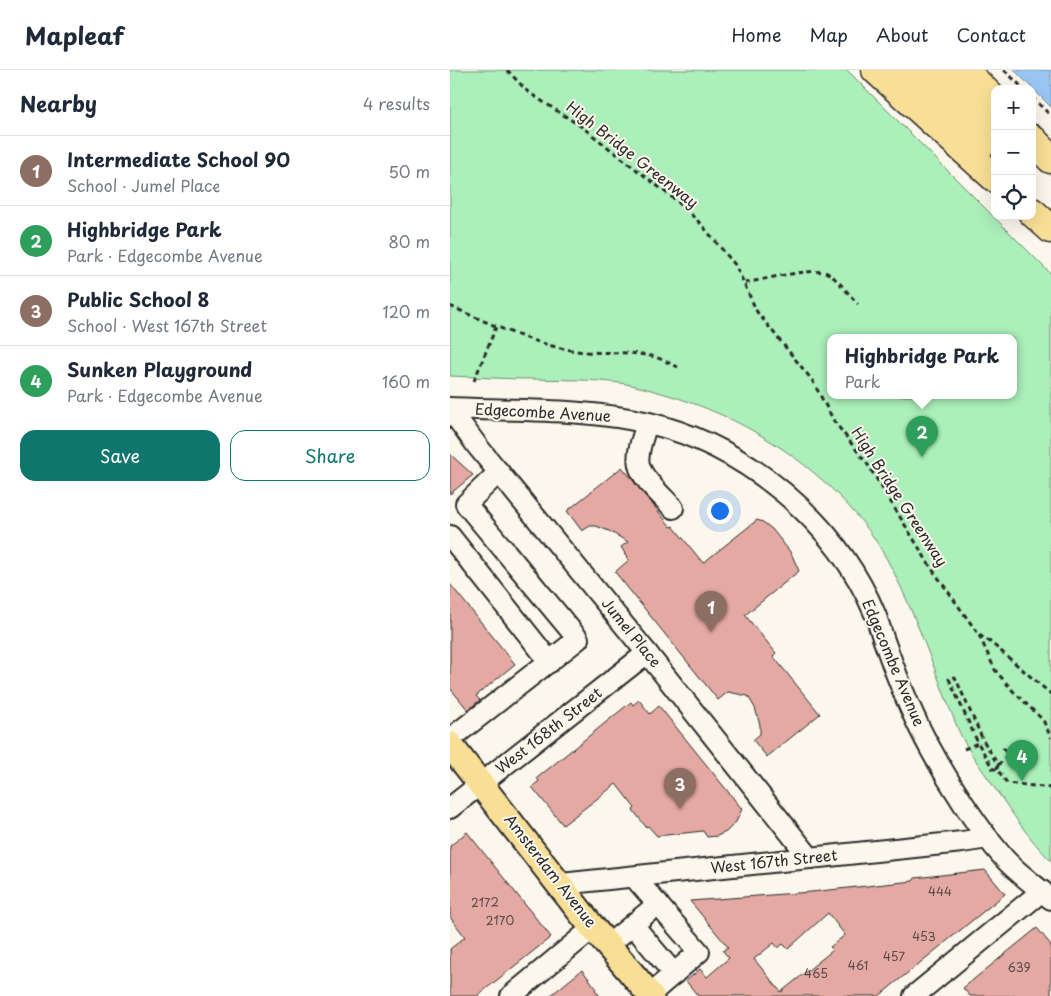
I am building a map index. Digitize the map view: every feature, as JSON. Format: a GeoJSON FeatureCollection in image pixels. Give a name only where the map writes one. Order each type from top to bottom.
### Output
{"type":"FeatureCollection","features":[{"type":"Feature","properties":{"kind":"highway"},"geometry":{"type":"LineString","coordinates":[[876,70],[992,175]]}},
{"type":"Feature","properties":{"kind":"highway"},"geometry":{"type":"LineString","coordinates":[[906,70],[972,132],[991,155]]}},
{"type":"Feature","properties":{"kind":"highway"},"geometry":{"type":"LineString","coordinates":[[935,70],[991,122]]}},
{"type":"Feature","properties":{"kind":"highway"},"geometry":{"type":"LineString","coordinates":[[964,70],[991,97]]}},
{"type":"Feature","properties":{"kind":"highway"},"geometry":{"type":"LineString","coordinates":[[1036,143],[1051,159]]}},
{"type":"Feature","properties":{"kind":"highway"},"geometry":{"type":"LineString","coordinates":[[1036,158],[1051,169]]}},
{"type":"Feature","properties":{"kind":"main road","name":"Amsterdam Avenue"},"geometry":{"type":"LineString","coordinates":[[450,745],[650,995]]}},
{"type":"Feature","properties":{"kind":"street","name":"Edgecombe Avenue"},"geometry":{"type":"LineString","coordinates":[[450,409],[616,416],[675,430],[695,438],[756,471],[792,500],[826,536],[845,560],[875,613],[903,690],[929,747],[988,838],[1005,859],[1046,895]]}},
{"type":"Feature","properties":{"kind":"street","name":"Jumel Place"},"geometry":{"type":"LineString","coordinates":[[450,409],[810,858]]}},
{"type":"Feature","properties":{"kind":"street"},"geometry":{"type":"LineString","coordinates":[[648,423],[639,454],[639,464],[643,475],[673,508]]}},
{"type":"Feature","properties":{"kind":"street"},"geometry":{"type":"LineString","coordinates":[[450,740],[578,639],[466,504],[499,472]]}},
{"type":"Feature","properties":{"kind":"street"},"geometry":{"type":"LineString","coordinates":[[475,515],[450,535],[550,662]]}},
{"type":"Feature","properties":{"kind":"street","name":"West 168th Street"},"geometry":{"type":"LineString","coordinates":[[450,808],[647,654]]}},
{"type":"Feature","properties":{"kind":"street","name":"West 167th Street"},"geometry":{"type":"LineString","coordinates":[[560,884],[969,842],[988,838]]}},
{"type":"Feature","properties":{"kind":"street"},"geometry":{"type":"LineString","coordinates":[[510,996],[601,936],[653,949],[699,952],[634,877]]}},
{"type":"Feature","properties":{"kind":"street"},"geometry":{"type":"LineString","coordinates":[[914,996],[937,989],[1046,895]]}},
{"type":"Feature","properties":{"kind":"street"},"geometry":{"type":"LineString","coordinates":[[650,995],[653,949],[673,922]]}},
{"type":"Feature","properties":{"kind":"street"},"geometry":{"type":"LineString","coordinates":[[653,949],[673,922]]}},
{"type":"Feature","properties":{"kind":"path","name":"High Bridge Greenway"},"geometry":{"type":"LineString","coordinates":[[507,70],[528,92],[582,127],[678,202],[701,224],[736,266],[758,312],[812,380],[834,421],[868,466],[932,568],[978,635],[996,670],[1013,691],[1043,720],[1051,738]]}},
{"type":"Feature","properties":{"kind":"path"},"geometry":{"type":"LineString","coordinates":[[1004,70],[1020,85]]}},
{"type":"Feature","properties":{"kind":"path"},"geometry":{"type":"LineString","coordinates":[[1036,101],[1051,116]]}},
{"type":"Feature","properties":{"kind":"path"},"geometry":{"type":"LineString","coordinates":[[745,283],[806,273],[827,273],[858,304]]}},
{"type":"Feature","properties":{"kind":"path"},"geometry":{"type":"LineString","coordinates":[[450,306],[533,341],[578,351],[646,355],[678,367]]}},
{"type":"Feature","properties":{"kind":"path"},"geometry":{"type":"LineString","coordinates":[[474,381],[496,327]]}},
{"type":"Feature","properties":{"kind":"path"},"geometry":{"type":"LineString","coordinates":[[978,635],[989,641],[1051,694]]}},
{"type":"Feature","properties":{"kind":"path"},"geometry":{"type":"LineString","coordinates":[[1001,744],[1008,755],[997,767],[993,769],[978,743],[949,679],[955,677],[983,740],[997,767],[1006,783],[1050,789]]}},
{"type":"Feature","properties":{"kind":"path"},"geometry":{"type":"LineString","coordinates":[[964,749],[978,743]]}},
{"type":"Feature","properties":{"kind":"green space"},"geometry":{"type":"Polygon","coordinates":[[[450,70],[847,70],[991,214],[991,220],[997,220],[1051,274],[1051,861],[1021,826],[966,744],[953,717],[926,646],[887,559],[869,531],[839,496],[795,458],[746,427],[720,414],[649,389],[626,384],[575,380],[450,376],[450,70]]]}},
{"type":"Feature","properties":{"kind":"water"},"geometry":{"type":"Polygon","coordinates":[[[1014,70],[1051,70],[1051,107],[1036,92],[1036,85],[1029,85],[1014,70]]]}},
{"type":"Feature","properties":{"kind":"building"},"geometry":{"type":"Polygon","coordinates":[[[450,454],[473,475],[450,494],[450,454]]]}},
{"type":"Feature","properties":{"kind":"building"},"geometry":{"type":"Polygon","coordinates":[[[622,467],[703,563],[757,520],[772,529],[791,553],[799,571],[745,615],[776,653],[773,656],[820,714],[767,757],[753,740],[760,734],[760,725],[755,708],[748,696],[728,692],[718,700],[615,572],[629,560],[621,547],[628,542],[596,526],[590,526],[582,531],[567,511],[622,467]]]}},
{"type":"Feature","properties":{"kind":"building"},"geometry":{"type":"Polygon","coordinates":[[[450,584],[515,664],[476,696],[480,700],[468,710],[450,688],[450,584]]]}},
{"type":"Feature","properties":{"kind":"building"},"geometry":{"type":"Polygon","coordinates":[[[639,700],[650,714],[659,706],[742,809],[736,822],[726,832],[717,836],[707,837],[703,831],[657,836],[648,826],[646,827],[633,810],[635,808],[616,784],[563,825],[532,787],[539,781],[537,778],[631,702],[633,705],[639,700]]]}},
{"type":"Feature","properties":{"kind":"building"},"geometry":{"type":"Polygon","coordinates":[[[467,832],[551,937],[477,996],[450,996],[450,949],[465,937],[450,917],[450,846],[467,832]]]}},
{"type":"Feature","properties":{"kind":"building"},"geometry":{"type":"Polygon","coordinates":[[[985,870],[1005,894],[879,996],[698,996],[686,981],[700,969],[707,977],[729,958],[723,951],[728,947],[690,901],[811,892],[913,881],[915,878],[985,870]],[[828,913],[788,949],[783,944],[778,948],[774,943],[754,959],[781,992],[833,950],[830,947],[845,935],[828,913]]]}},
{"type":"Feature","properties":{"kind":"building"},"geometry":{"type":"Polygon","coordinates":[[[1037,928],[1051,945],[1051,996],[970,996],[963,988],[1037,928]]]}},
{"type":"Feature","properties":{"kind":"building"},"geometry":{"type":"Polygon","coordinates":[[[582,970],[600,996],[550,996],[582,970]]]}},
{"type":"Feature","properties":{"kind":"place","name":"Highbridge Park"},"geometry":{"type":"Point","coordinates":[922,457]}},
{"type":"Feature","properties":{"kind":"place","name":"Intermediate School 90"},"geometry":{"type":"Point","coordinates":[711,632]}},
{"type":"Feature","properties":{"kind":"place","name":"Sunken Playground"},"geometry":{"type":"Point","coordinates":[1022,781]}},
{"type":"Feature","properties":{"kind":"place","name":"Public School 8"},"geometry":{"type":"Point","coordinates":[680,809]}}]}
